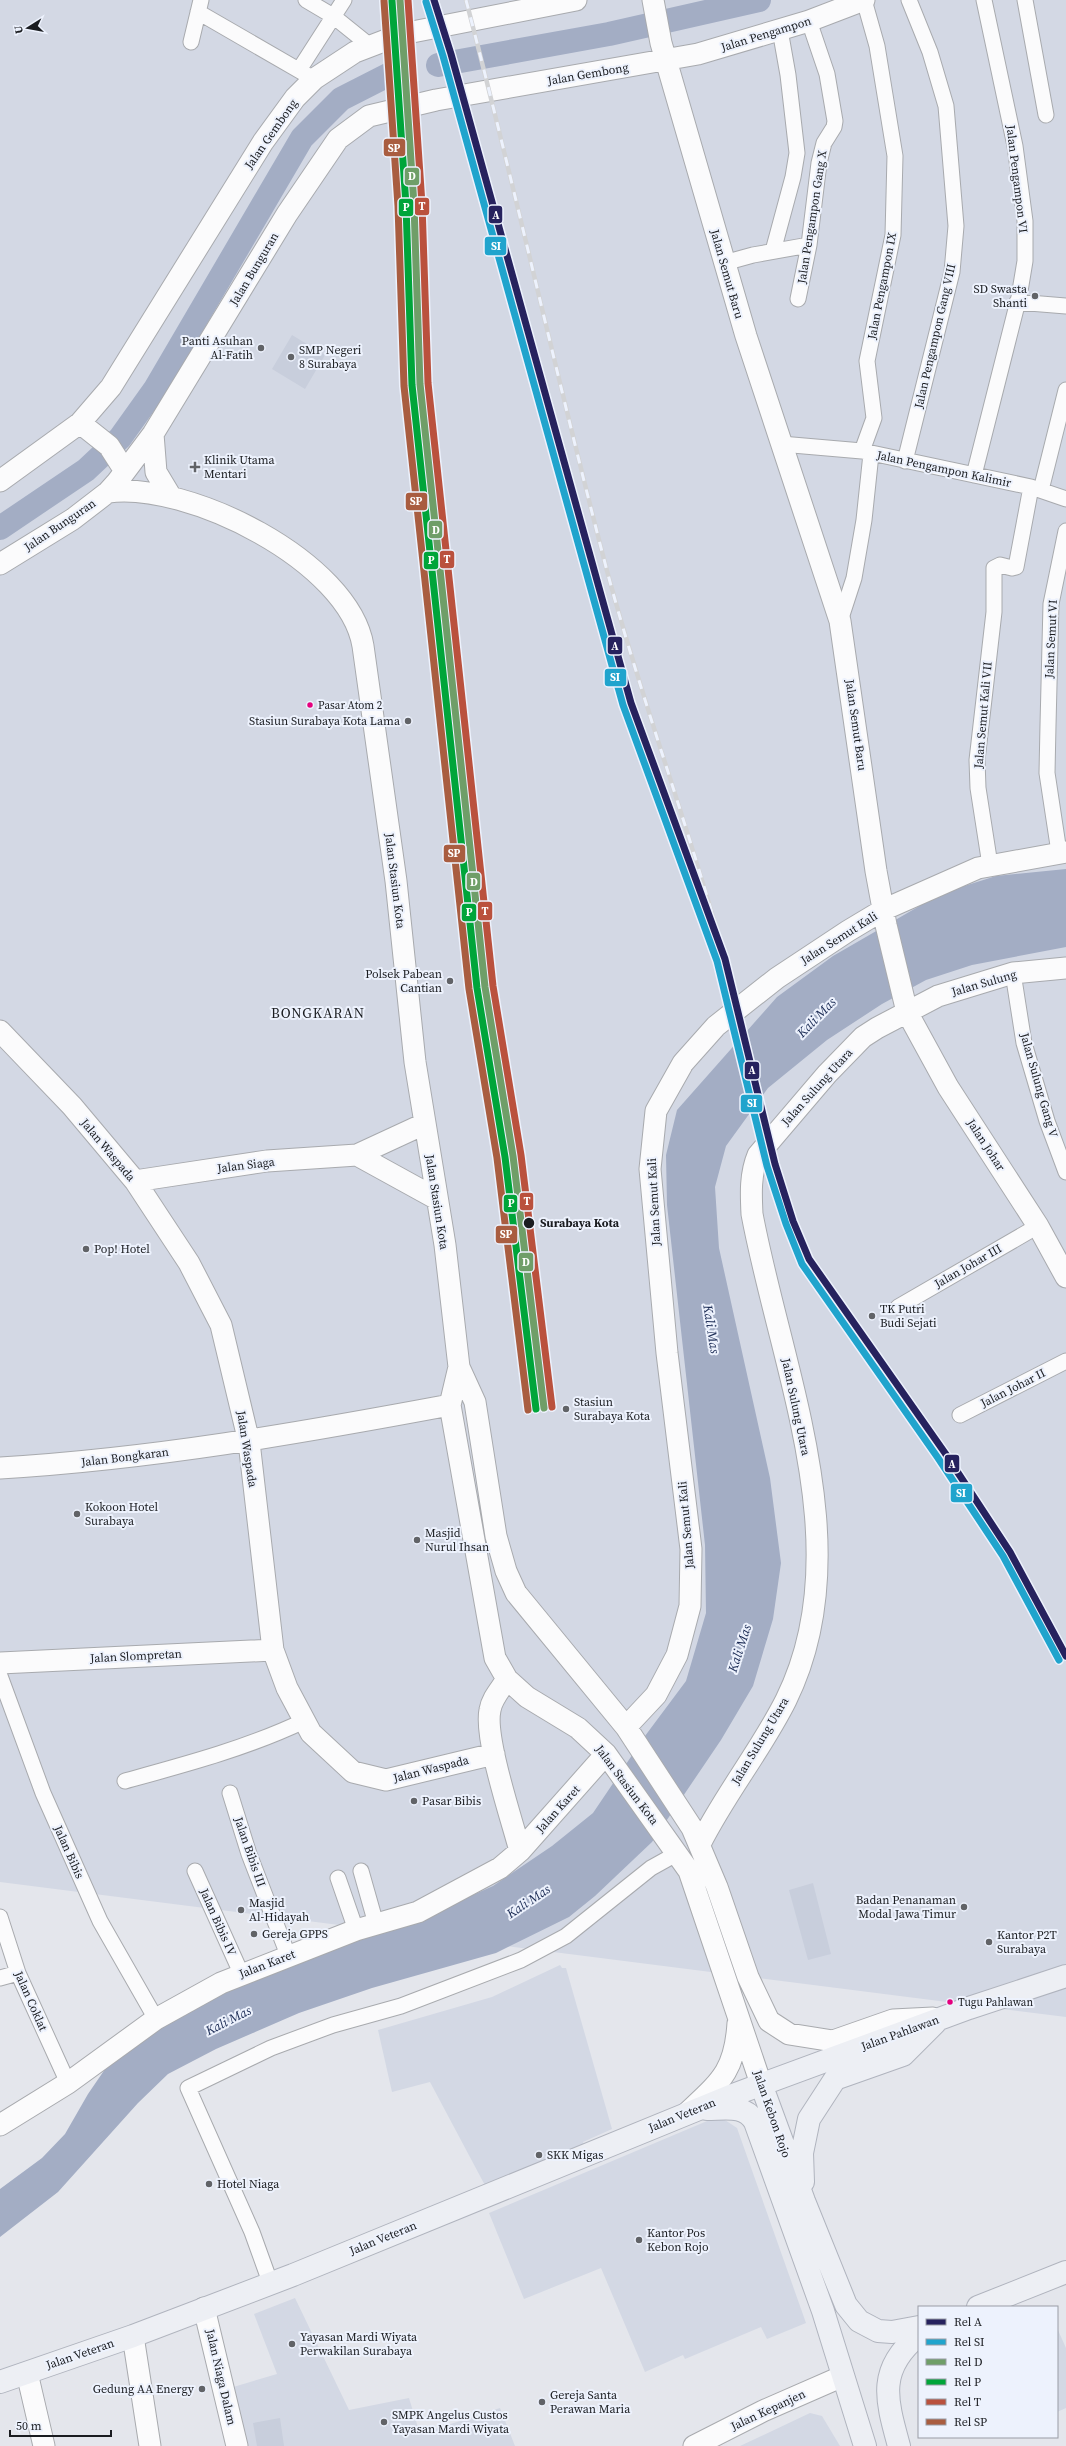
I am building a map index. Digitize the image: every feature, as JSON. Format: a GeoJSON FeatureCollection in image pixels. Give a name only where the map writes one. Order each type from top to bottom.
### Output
{"type":"FeatureCollection","features":[{"type":"Feature","properties":{"kind":"main road","name":"Jalan Pahlawan"},"geometry":{"type":"LineString","coordinates":[[761,2084],[940,2018],[1065,1975]]}},
{"type":"Feature","properties":{"kind":"main road"},"geometry":{"type":"LineString","coordinates":[[804,2202],[802,2153],[809,2119],[835,2079],[904,2055],[940,2018]]}},
{"type":"Feature","properties":{"kind":"main road","name":"Jalan Veteran"},"geometry":{"type":"LineString","coordinates":[[0,2382],[133,2336],[270,2282],[293,2275],[761,2084]]}},
{"type":"Feature","properties":{"kind":"main road","name":"Jalan Kebon Rojo"},"geometry":{"type":"LineString","coordinates":[[761,2084],[804,2202],[846,2305],[859,2321],[878,2331],[892,2332],[918,2327]]}},
{"type":"Feature","properties":{"kind":"main road","name":"Jalan Kebon Rojo"},"geometry":{"type":"LineString","coordinates":[[691,2112],[740,2110],[751,2115],[755,2122],[823,2311],[865,2446]]}},
{"type":"Feature","properties":{"kind":"main road"},"geometry":{"type":"LineString","coordinates":[[981,2306],[1066,2272]]}},
{"type":"Feature","properties":{"kind":"main road"},"geometry":{"type":"LineString","coordinates":[[901,2442],[887,2396],[888,2380],[891,2366],[901,2351],[918,2336]]}},
{"type":"Feature","properties":{"kind":"street"},"geometry":{"type":"LineString","coordinates":[[306,0],[333,16],[369,45]]}},
{"type":"Feature","properties":{"kind":"street"},"geometry":{"type":"LineString","coordinates":[[191,42],[200,6],[306,75],[333,16],[344,0]]}},
{"type":"Feature","properties":{"kind":"street","name":"Jalan Gembong"},"geometry":{"type":"LineString","coordinates":[[80,422],[111,387],[267,136],[295,98],[306,75],[369,45],[402,34],[464,20],[576,0]]}},
{"type":"Feature","properties":{"kind":"street","name":"Jalan Pengampon"},"geometry":{"type":"LineString","coordinates":[[671,54],[780,30],[809,21],[864,0]]}},
{"type":"Feature","properties":{"kind":"street","name":"Jalan Pengampon IX"},"geometry":{"type":"LineString","coordinates":[[864,0],[877,46],[895,156],[893,235],[867,360],[874,418],[866,452]]}},
{"type":"Feature","properties":{"kind":"street","name":"Jalan Pengampon Gang VIII"},"geometry":{"type":"LineString","coordinates":[[905,461],[952,272],[956,226],[946,106],[930,52],[909,0]]}},
{"type":"Feature","properties":{"kind":"street","name":"Jalan Pengampon VI"},"geometry":{"type":"LineString","coordinates":[[974,475],[1017,302],[1025,261],[1025,221],[1015,146],[984,0]]}},
{"type":"Feature","properties":{"kind":"street"},"geometry":{"type":"LineString","coordinates":[[1025,0],[1046,115]]}},
{"type":"Feature","properties":{"kind":"street","name":"Jalan Semut Baru"},"geometry":{"type":"LineString","coordinates":[[654,6],[671,54],[686,87],[678,102],[724,264],[781,444],[840,621],[885,918],[905,1003]]}},
{"type":"Feature","properties":{"kind":"street","name":"Jalan Pengampon Gang X"},"geometry":{"type":"LineString","coordinates":[[798,299],[809,245],[822,148],[834,127],[835,121],[827,74],[809,21]]}},
{"type":"Feature","properties":{"kind":"street"},"geometry":{"type":"LineString","coordinates":[[773,251],[793,176],[796,153],[788,75],[780,30]]}},
{"type":"Feature","properties":{"kind":"street","name":"Jalan Gembong"},"geometry":{"type":"LineString","coordinates":[[370,116],[436,100],[671,54]]}},
{"type":"Feature","properties":{"kind":"street","name":"Jalan Bunguran"},"geometry":{"type":"LineString","coordinates":[[154,434],[287,214],[338,139],[370,116]]}},
{"type":"Feature","properties":{"kind":"street"},"geometry":{"type":"LineString","coordinates":[[724,264],[773,251],[809,245]]}},
{"type":"Feature","properties":{"kind":"street"},"geometry":{"type":"LineString","coordinates":[[1017,302],[1066,306]]}},
{"type":"Feature","properties":{"kind":"street"},"geometry":{"type":"LineString","coordinates":[[1036,488],[1066,390]]}},
{"type":"Feature","properties":{"kind":"street"},"geometry":{"type":"LineString","coordinates":[[0,481],[80,422],[103,442],[117,476],[154,434]]}},
{"type":"Feature","properties":{"kind":"street"},"geometry":{"type":"LineString","coordinates":[[154,434],[156,472],[171,498]]}},
{"type":"Feature","properties":{"kind":"street"},"geometry":{"type":"LineString","coordinates":[[781,444],[866,452]]}},
{"type":"Feature","properties":{"kind":"street","name":"Jalan Pengampon Kalimir"},"geometry":{"type":"LineString","coordinates":[[840,621],[854,578],[864,520],[866,452],[1036,488],[1066,499]]}},
{"type":"Feature","properties":{"kind":"street","name":"Jalan Bunguran"},"geometry":{"type":"LineString","coordinates":[[0,564],[73,519],[117,476]]}},
{"type":"Feature","properties":{"kind":"street","name":"Jalan Stasiun Kota"},"geometry":{"type":"LineString","coordinates":[[117,476],[126,490],[142,491],[171,498],[216,512],[259,533],[308,564],[332,586],[355,620],[364,658],[396,881],[415,1062],[445,1245],[459,1367],[475,1402],[496,1536],[506,1571],[516,1594],[631,1735],[696,1836]]}},
{"type":"Feature","properties":{"kind":"street","name":"Jalan Semut Kali VII"},"geometry":{"type":"LineString","coordinates":[[990,865],[978,788],[977,760],[994,612],[994,568],[997,566],[1016,567],[1036,488]]}},
{"type":"Feature","properties":{"kind":"street","name":"Jalan Semut VI"},"geometry":{"type":"LineString","coordinates":[[1063,852],[1047,773],[1051,604],[1062,574],[1066,531]]}},
{"type":"Feature","properties":{"kind":"street","name":"Jalan Semut Kali"},"geometry":{"type":"LineString","coordinates":[[631,1735],[647,1706],[663,1682],[677,1655],[690,1606],[691,1549],[667,1353],[650,1169],[656,1112],[684,1063],[716,1026],[777,978],[978,868],[1063,852]]}},
{"type":"Feature","properties":{"kind":"street","name":"Jalan Sulung"},"geometry":{"type":"LineString","coordinates":[[905,1003],[938,996],[1013,973],[1066,968]]}},
{"type":"Feature","properties":{"kind":"street","name":"Jalan Sulung Gang V"},"geometry":{"type":"LineString","coordinates":[[1013,973],[1024,1043],[1047,1121],[1066,1172]]}},
{"type":"Feature","properties":{"kind":"street","name":"Jalan Johar"},"geometry":{"type":"LineString","coordinates":[[905,1003],[948,1087],[1038,1226],[1065,1275]]}},
{"type":"Feature","properties":{"kind":"street","name":"Jalan Sulung Utara"},"geometry":{"type":"LineString","coordinates":[[696,1836],[786,1700],[808,1640],[816,1598],[817,1532],[808,1463],[752,1214],[751,1194],[753,1167],[758,1155],[805,1098],[863,1037],[905,1003]]}},
{"type":"Feature","properties":{"kind":"street","name":"Jalan Waspada"},"geometry":{"type":"LineString","coordinates":[[0,1031],[9,1054],[72,1106],[135,1181],[189,1263],[216,1313],[221,1325],[248,1442],[273,1650],[287,1688],[311,1733],[353,1772],[386,1780],[494,1754]]}},
{"type":"Feature","properties":{"kind":"street","name":"Jalan Siaga"},"geometry":{"type":"LineString","coordinates":[[135,1181],[267,1161],[357,1155],[424,1124]]}},
{"type":"Feature","properties":{"kind":"street"},"geometry":{"type":"LineString","coordinates":[[357,1155],[437,1200]]}},
{"type":"Feature","properties":{"kind":"street","name":"Jalan Johar III"},"geometry":{"type":"LineString","coordinates":[[898,1307],[1038,1226]]}},
{"type":"Feature","properties":{"kind":"street","name":"Jalan Johar II"},"geometry":{"type":"LineString","coordinates":[[960,1415],[1066,1361]]}},
{"type":"Feature","properties":{"kind":"street","name":"Jalan Stasiun Kota"},"geometry":{"type":"LineString","coordinates":[[459,1367],[450,1405],[490,1637],[495,1658],[507,1678],[527,1697],[578,1728],[611,1760],[675,1848]]}},
{"type":"Feature","properties":{"kind":"street"},"geometry":{"type":"LineString","coordinates":[[450,1405],[475,1402]]}},
{"type":"Feature","properties":{"kind":"street","name":"Jalan Bongkaran"},"geometry":{"type":"LineString","coordinates":[[0,1468],[100,1461],[248,1442],[450,1405]]}},
{"type":"Feature","properties":{"kind":"street","name":"Jalan Slompretan"},"geometry":{"type":"LineString","coordinates":[[0,1663],[273,1650]]}},
{"type":"Feature","properties":{"kind":"street","name":"Jalan Bibis"},"geometry":{"type":"LineString","coordinates":[[0,1676],[43,1792],[100,1921],[156,2020]]}},
{"type":"Feature","properties":{"kind":"street"},"geometry":{"type":"LineString","coordinates":[[507,1678],[492,1701],[489,1712],[494,1754],[520,1851]]}},
{"type":"Feature","properties":{"kind":"street"},"geometry":{"type":"LineString","coordinates":[[125,1781],[230,1752],[268,1738],[304,1721]]}},
{"type":"Feature","properties":{"kind":"street","name":"Jalan Karet"},"geometry":{"type":"LineString","coordinates":[[0,2125],[68,2083],[156,2020],[241,1973],[356,1930],[418,1912],[500,1868],[520,1851],[611,1760]]}},
{"type":"Feature","properties":{"kind":"street","name":"Jalan Bibis III"},"geometry":{"type":"LineString","coordinates":[[230,1793],[249,1854],[288,1955]]}},
{"type":"Feature","properties":{"kind":"street"},"geometry":{"type":"LineString","coordinates":[[696,1836],[748,1977],[769,2021],[778,2028],[799,2037],[833,2041],[893,2020],[940,2018]]}},
{"type":"Feature","properties":{"kind":"street"},"geometry":{"type":"LineString","coordinates":[[270,2282],[252,2232],[188,2088],[271,2048],[333,2025],[401,2006],[521,1960],[566,1936],[675,1848]]}},
{"type":"Feature","properties":{"kind":"street","name":"Jalan Kebon Rojo"},"geometry":{"type":"LineString","coordinates":[[675,1848],[689,1871],[739,2015],[761,2084]]}},
{"type":"Feature","properties":{"kind":"street","name":"Jalan Bibis IV"},"geometry":{"type":"LineString","coordinates":[[195,1871],[241,1973]]}},
{"type":"Feature","properties":{"kind":"street"},"geometry":{"type":"LineString","coordinates":[[361,1871],[376,1924]]}},
{"type":"Feature","properties":{"kind":"street"},"geometry":{"type":"LineString","coordinates":[[338,1878],[356,1930]]}},
{"type":"Feature","properties":{"kind":"street","name":"Jalan Coklat"},"geometry":{"type":"LineString","coordinates":[[0,1917],[18,1973],[68,2083]]}},
{"type":"Feature","properties":{"kind":"street"},"geometry":{"type":"LineString","coordinates":[[0,1978],[18,1973]]}},
{"type":"Feature","properties":{"kind":"street"},"geometry":{"type":"LineString","coordinates":[[691,2112],[717,2085],[730,2065],[737,2046],[739,2015]]}},
{"type":"Feature","properties":{"kind":"street","name":"Jalan Niaga Dalam"},"geometry":{"type":"LineString","coordinates":[[204,2308],[237,2446]]}},
{"type":"Feature","properties":{"kind":"street"},"geometry":{"type":"LineString","coordinates":[[133,2336],[150,2446]]}},
{"type":"Feature","properties":{"kind":"street"},"geometry":{"type":"LineString","coordinates":[[27,2373],[44,2446]]}},
{"type":"Feature","properties":{"kind":"street","name":"Jalan Kepanjen"},"geometry":{"type":"LineString","coordinates":[[694,2446],[763,2411],[843,2376]]}},
{"type":"Feature","properties":{"kind":"shaded area"},"geometry":{"type":"Polygon","coordinates":[[[0,0],[1066,0],[1066,2017],[0,1882],[0,0]]]}},
{"type":"Feature","properties":{"kind":"shaded area"},"geometry":{"type":"Polygon","coordinates":[[[292,335],[325,355],[305,389],[272,369],[292,335]]]}},
{"type":"Feature","properties":{"kind":"shaded area"},"geometry":{"type":"Polygon","coordinates":[[[813,1883],[831,1954],[808,1960],[789,1890],[813,1883]]]}},
{"type":"Feature","properties":{"kind":"shaded area"},"geometry":{"type":"Polygon","coordinates":[[[560,1965],[562,1968],[566,1968],[612,2129],[583,2142],[586,2149],[488,2191],[430,2082],[392,2092],[378,2030],[492,1997],[560,1965]]]}},
{"type":"Feature","properties":{"kind":"shaded area","name":"Kantor Pos Kebon Rojo"},"geometry":{"type":"Polygon","coordinates":[[[719,2116],[737,2128],[806,2323],[767,2339],[761,2327],[685,2359],[683,2355],[645,2372],[601,2268],[524,2299],[489,2213],[719,2116]]]}},
{"type":"Feature","properties":{"kind":"shaded area","name":"Yayasan Mardi Wiyata Perwakilan Surabaya"},"geometry":{"type":"Polygon","coordinates":[[[295,2298],[349,2410],[409,2398],[420,2434],[500,2408],[515,2446],[243,2446],[230,2388],[277,2374],[254,2314],[295,2298]]]}},
{"type":"Feature","properties":{"kind":"shaded area"},"geometry":{"type":"Polygon","coordinates":[[[1058,2330],[1066,2348],[1066,2408],[1058,2412],[1058,2330]]]}},
{"type":"Feature","properties":{"kind":"shaded area"},"geometry":{"type":"Polygon","coordinates":[[[810,2413],[822,2416],[840,2446],[740,2446],[810,2413]]]}},
{"type":"Feature","properties":{"kind":"shaded area"},"geometry":{"type":"Polygon","coordinates":[[[280,2418],[284,2446],[257,2446],[253,2423],[280,2418]]]}},
{"type":"Feature","properties":{"kind":"water","name":"Kali Mas"},"geometry":{"type":"Polygon","coordinates":[[[1066,869],[1066,947],[972,965],[926,980],[882,1004],[827,1040],[768,1088],[726,1146],[715,1187],[719,1248],[770,1478],[781,1563],[773,1619],[753,1686],[721,1740],[652,1842],[595,1896],[569,1917],[496,1953],[372,1988],[299,2013],[216,2049],[168,2074],[138,2103],[58,2192],[0,2237],[0,2189],[42,2158],[65,2134],[88,2094],[114,2056],[222,1988],[430,1914],[493,1886],[552,1846],[593,1813],[645,1736],[686,1681],[706,1613],[705,1545],[667,1205],[666,1155],[677,1110],[777,997],[833,956],[942,893],[996,876],[1066,869]]]}},
{"type":"Feature","properties":{"kind":"waterway"},"geometry":{"type":"LineString","coordinates":[[438,65],[609,34],[759,0]]}},
{"type":"Feature","properties":{"kind":"waterway"},"geometry":{"type":"LineString","coordinates":[[0,528],[86,470],[120,438],[155,389],[302,138],[341,99],[392,73],[399,71]]}},
{"type":"Feature","properties":{"kind":"railway"},"geometry":{"type":"LineString","coordinates":[[466,0],[606,567],[634,665],[696,861],[725,959]]}},
{"type":"Feature","properties":{"kind":"rail line","name":"D"},"geometry":{"type":"LineString","coordinates":[[400,0],[414,205],[420,384],[485,987],[513,1156],[544,1408]]}},
{"type":"Feature","properties":{"kind":"rail line","name":"T"},"geometry":{"type":"LineString","coordinates":[[408,0],[422,204],[428,383],[493,986],[521,1155],[552,1407]]}},
{"type":"Feature","properties":{"kind":"rail line","name":"A"},"geometry":{"type":"LineString","coordinates":[[434,0],[451,54],[631,703],[725,959],[775,1164],[793,1221],[809,1259],[945,1453],[1010,1552],[1066,1656]]}},
{"type":"Feature","properties":{"kind":"rail line","name":"SP"},"geometry":{"type":"LineString","coordinates":[[384,1],[398,206],[404,386],[469,989],[497,1158],[528,1410]]}},
{"type":"Feature","properties":{"kind":"rail line","name":"P"},"geometry":{"type":"LineString","coordinates":[[392,1],[406,205],[412,385],[477,988],[505,1157],[536,1409]]}},
{"type":"Feature","properties":{"kind":"rail line","name":"SI"},"geometry":{"type":"LineString","coordinates":[[426,2],[443,56],[623,705],[717,961],[767,1166],[786,1224],[802,1264],[938,1458],[1003,1556],[1059,1660]]}},
{"type":"Feature","properties":{"kind":"place","name":"SD Swasta Shanti"},"geometry":{"type":"Point","coordinates":[1035,296]}},
{"type":"Feature","properties":{"kind":"place","name":"Panti Asuhan Al-Fatih"},"geometry":{"type":"Point","coordinates":[261,348]}},
{"type":"Feature","properties":{"kind":"place","name":"SMP Negeri 8 Surabaya"},"geometry":{"type":"Point","coordinates":[291,357]}},
{"type":"Feature","properties":{"kind":"place","name":"Klinik Utama Mentari"},"geometry":{"type":"Point","coordinates":[195,467]}},
{"type":"Feature","properties":{"kind":"place","name":"Pasar Atom 2"},"geometry":{"type":"Point","coordinates":[310,705]}},
{"type":"Feature","properties":{"kind":"place","name":"Stasiun Surabaya Kota Lama"},"geometry":{"type":"Point","coordinates":[408,721]}},
{"type":"Feature","properties":{"kind":"place","name":"Polsek Pabean Cantian"},"geometry":{"type":"Point","coordinates":[450,981]}},
{"type":"Feature","properties":{"kind":"place","name":"Surabaya Kota"},"geometry":{"type":"Point","coordinates":[529,1223]}},
{"type":"Feature","properties":{"kind":"place","name":"Pop! Hotel"},"geometry":{"type":"Point","coordinates":[86,1249]}},
{"type":"Feature","properties":{"kind":"place","name":"TK Putri Budi Sejati"},"geometry":{"type":"Point","coordinates":[872,1316]}},
{"type":"Feature","properties":{"kind":"place","name":"Stasiun Surabaya Kota"},"geometry":{"type":"Point","coordinates":[566,1409]}},
{"type":"Feature","properties":{"kind":"place","name":"Kokoon Hotel Surabaya"},"geometry":{"type":"Point","coordinates":[77,1514]}},
{"type":"Feature","properties":{"kind":"place","name":"Masjid Nurul Ihsan"},"geometry":{"type":"Point","coordinates":[417,1540]}},
{"type":"Feature","properties":{"kind":"place","name":"Pasar Bibis"},"geometry":{"type":"Point","coordinates":[414,1801]}},
{"type":"Feature","properties":{"kind":"place","name":"Badan Penanaman Modal Jawa Timur"},"geometry":{"type":"Point","coordinates":[964,1907]}},
{"type":"Feature","properties":{"kind":"place","name":"Masjid Al-Hidayah"},"geometry":{"type":"Point","coordinates":[241,1910]}},
{"type":"Feature","properties":{"kind":"place","name":"Gereja GPPS"},"geometry":{"type":"Point","coordinates":[254,1934]}},
{"type":"Feature","properties":{"kind":"place","name":"Kantor P2T Surabaya"},"geometry":{"type":"Point","coordinates":[989,1942]}},
{"type":"Feature","properties":{"kind":"place","name":"Tugu Pahlawan"},"geometry":{"type":"Point","coordinates":[950,2002]}},
{"type":"Feature","properties":{"kind":"place","name":"SKK Migas"},"geometry":{"type":"Point","coordinates":[539,2155]}},
{"type":"Feature","properties":{"kind":"place","name":"Hotel Niaga"},"geometry":{"type":"Point","coordinates":[209,2184]}},
{"type":"Feature","properties":{"kind":"place","name":"Kantor Pos Kebon Rojo"},"geometry":{"type":"Point","coordinates":[639,2240]}},
{"type":"Feature","properties":{"kind":"place","name":"Yayasan Mardi Wiyata Perwakilan Surabaya"},"geometry":{"type":"Point","coordinates":[292,2344]}},
{"type":"Feature","properties":{"kind":"place","name":"Gedung AA Energy"},"geometry":{"type":"Point","coordinates":[202,2389]}},
{"type":"Feature","properties":{"kind":"place","name":"Gereja Santa Perawan Maria"},"geometry":{"type":"Point","coordinates":[542,2402]}},
{"type":"Feature","properties":{"kind":"place","name":"SMPK Angelus Custos Yayasan Mardi Wiyata"},"geometry":{"type":"Point","coordinates":[384,2422]}},
{"type":"Feature","properties":{"kind":"district","name":"BONGKARAN"},"geometry":{"type":"Point","coordinates":[318,1013]}}]}
